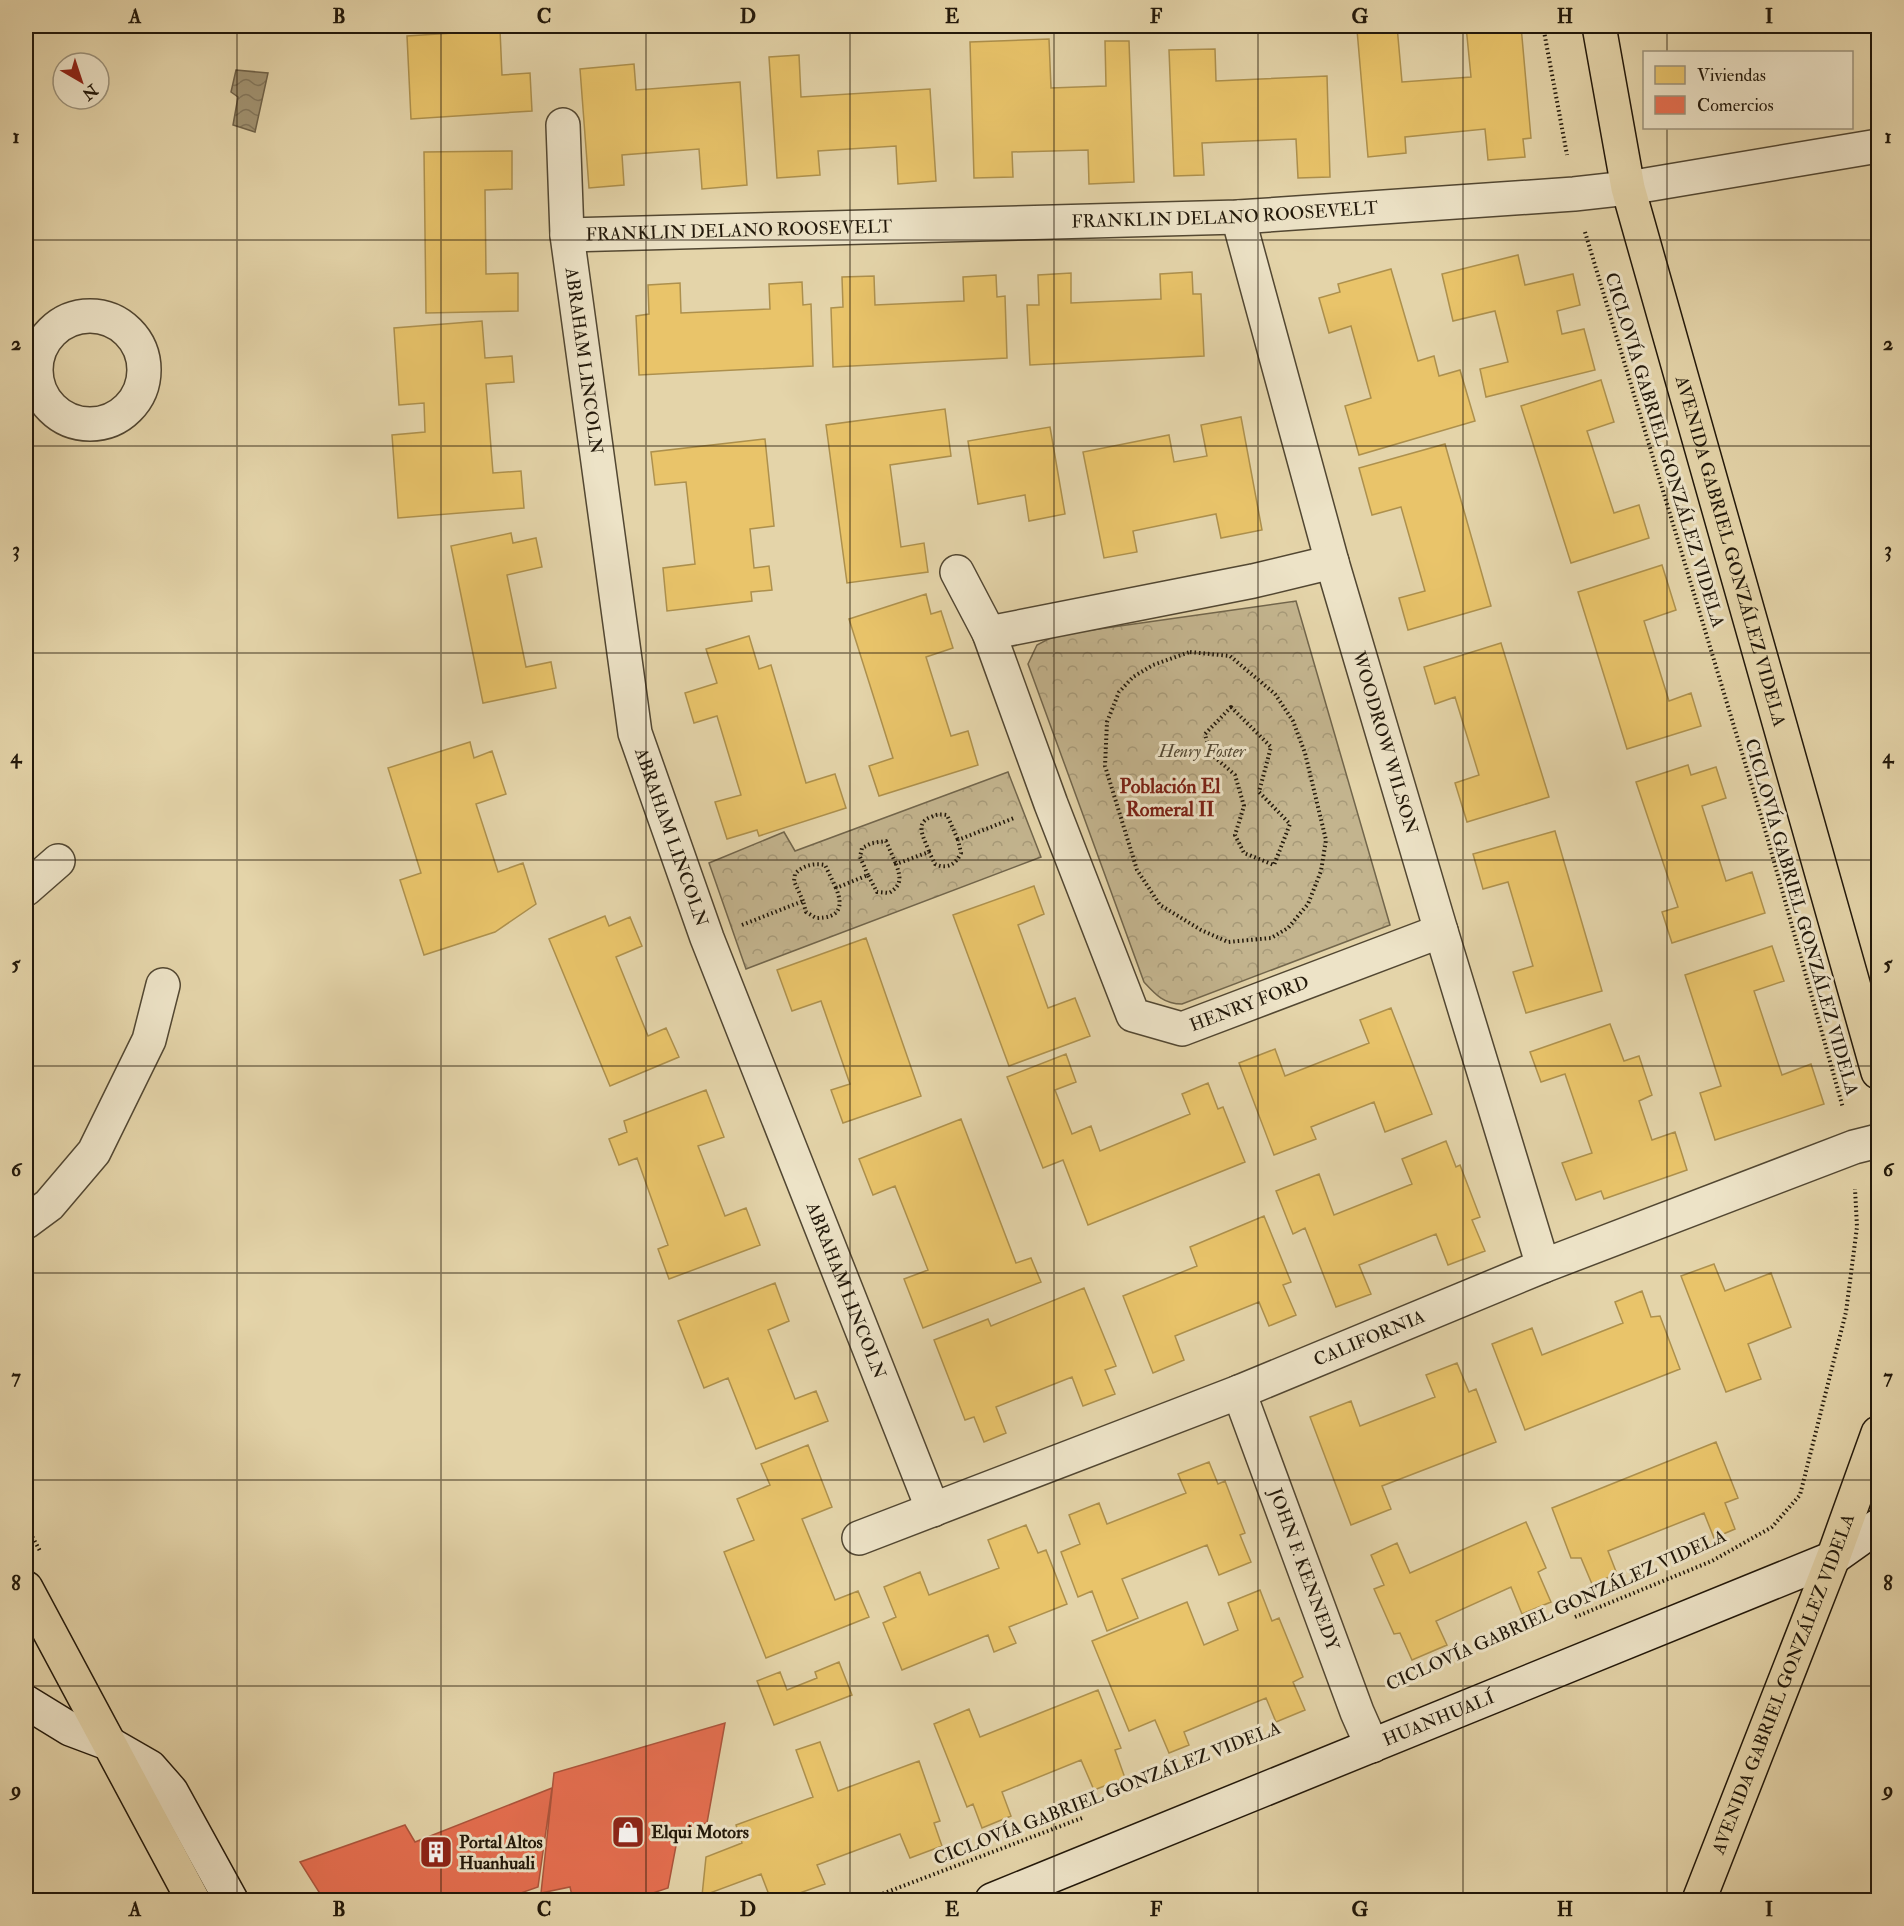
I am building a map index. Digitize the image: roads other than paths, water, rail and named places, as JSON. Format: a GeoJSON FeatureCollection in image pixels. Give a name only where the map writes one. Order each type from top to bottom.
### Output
{"type":"FeatureCollection","features":[{"type":"Feature","properties":{"kind":"main road","name":"AVENIDA GABRIEL GONZÁLEZ VIDELA"},"geometry":{"type":"LineString","coordinates":[[1599,26],[1628,188],[1878,1072]]}},
{"type":"Feature","properties":{"kind":"main road","name":"AVENIDA GABRIEL GONZÁLEZ VIDELA"},"geometry":{"type":"LineString","coordinates":[[1699,1900],[1833,1558],[1878,1433]]}},
{"type":"Feature","properties":{"kind":"main road"},"geometry":{"type":"LineString","coordinates":[[26,1588],[193,1900]]}},
{"type":"Feature","properties":{"kind":"street","name":"ABRAHAM LINCOLN"},"geometry":{"type":"LineString","coordinates":[[563,125],[567,235],[635,733],[707,938],[933,1510]]}},
{"type":"Feature","properties":{"kind":"street","name":"FRANKLIN DELANO ROOSEVELT"},"geometry":{"type":"LineString","coordinates":[[567,235],[1238,217],[1574,194],[1628,188],[1878,146]]}},
{"type":"Feature","properties":{"kind":"street","name":"WOODROW WILSON"},"geometry":{"type":"LineString","coordinates":[[1238,217],[1332,562],[1543,1266]]}},
{"type":"Feature","properties":{"kind":"street"},"geometry":{"type":"LineString","coordinates":[[989,633],[1253,581],[1332,562]]}},
{"type":"Feature","properties":{"kind":"street","name":"HENRY FORD"},"geometry":{"type":"LineString","coordinates":[[957,572],[989,633],[1051,804],[1133,1015],[1182,1029],[1441,931]]}},
{"type":"Feature","properties":{"kind":"street"},"geometry":{"type":"LineString","coordinates":[[26,889],[58,861]]}},
{"type":"Feature","properties":{"kind":"street"},"geometry":{"type":"LineString","coordinates":[[26,1222],[49,1205],[94,1152],[149,1040],[162,985]]}},
{"type":"Feature","properties":{"kind":"street","name":"CALIFORNIA"},"geometry":{"type":"LineString","coordinates":[[859,1538],[1239,1392],[1543,1266],[1866,1144]]}},
{"type":"Feature","properties":{"kind":"street","name":"JOHN F. KENNEDY"},"geometry":{"type":"LineString","coordinates":[[1239,1392],[1357,1712],[1372,1746]]}},
{"type":"Feature","properties":{"kind":"street","name":"HUANHUALÍ"},"geometry":{"type":"LineString","coordinates":[[992,1900],[1833,1558],[1878,1526]]}},
{"type":"Feature","properties":{"kind":"street"},"geometry":{"type":"LineString","coordinates":[[26,1702],[70,1729],[110,1744],[150,1767],[171,1791],[231,1900]]}},
{"type":"Feature","properties":{"kind":"water"},"geometry":{"type":"Polygon","coordinates":[[[236,70],[268,73],[255,132],[233,125],[238,97],[231,92],[236,70]]]}},
{"type":"Feature","properties":{"kind":"place","name":"Elqui Motors"},"geometry":{"type":"Point","coordinates":[628,1832]}},
{"type":"Feature","properties":{"kind":"place","name":"Portal Altos Huanhuali"},"geometry":{"type":"Point","coordinates":[436,1852]}},
{"type":"Feature","properties":{"kind":"district","name":"Población El Romeral II"},"geometry":{"type":"Point","coordinates":[1170,798]}},
{"type":"Feature","properties":{"kind":"park label","name":"Henry Foster"},"geometry":{"type":"Point","coordinates":[1202,751]}}]}
